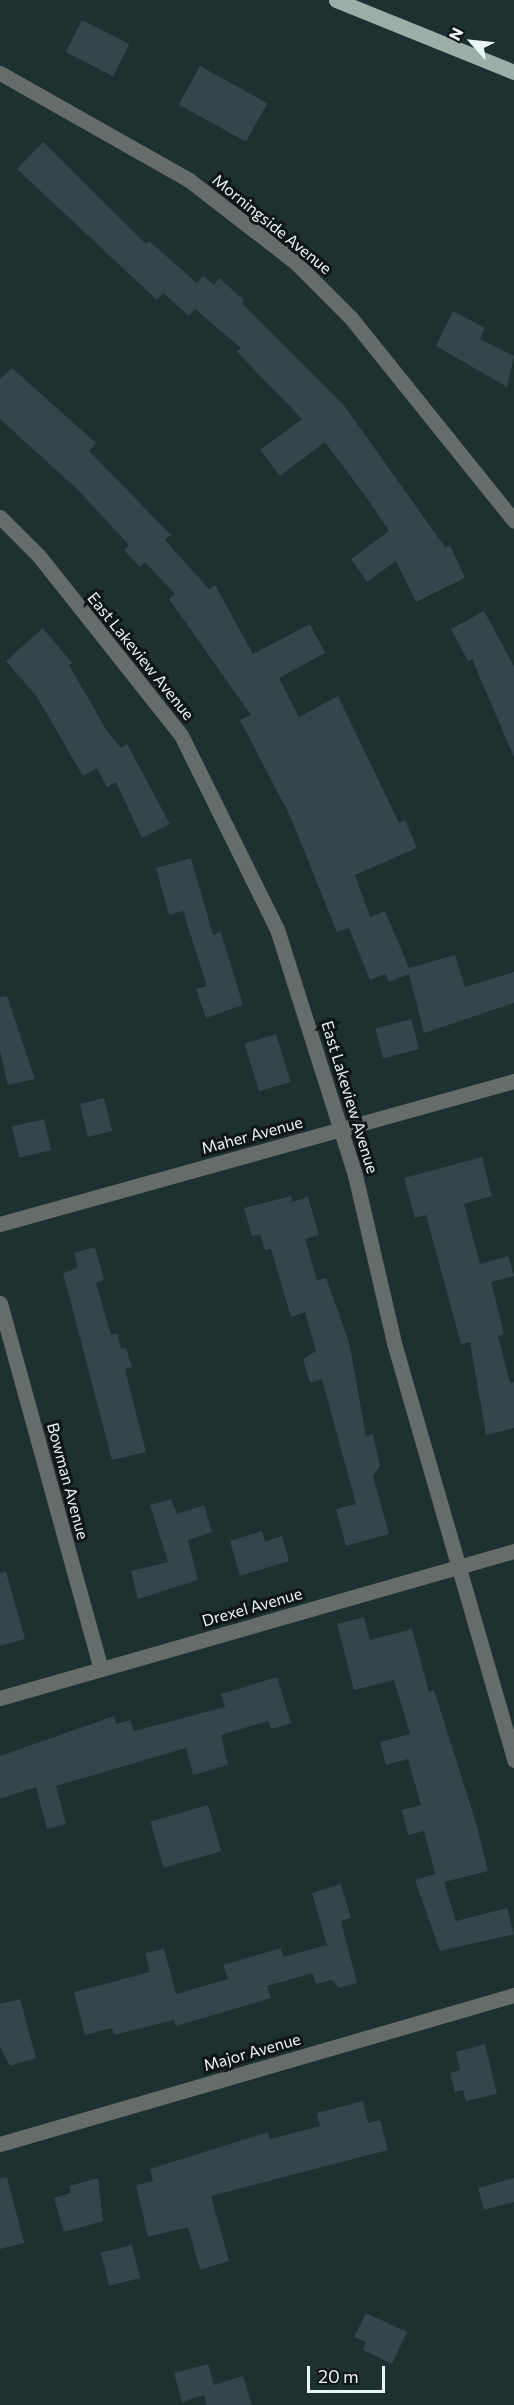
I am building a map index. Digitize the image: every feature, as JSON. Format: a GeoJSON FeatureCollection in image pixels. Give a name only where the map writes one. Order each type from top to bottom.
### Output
{"type":"FeatureCollection","features":[{"type":"Feature","properties":{"kind":"main road"},"geometry":{"type":"LineString","coordinates":[[336,0],[514,72]]}},
{"type":"Feature","properties":{"kind":"street","name":"Morningside Avenue"},"geometry":{"type":"LineString","coordinates":[[0,73],[189,180],[295,262],[358,327],[514,521]]}},
{"type":"Feature","properties":{"kind":"street","name":"East Lakeview Avenue"},"geometry":{"type":"LineString","coordinates":[[0,517],[39,556],[181,735],[212,789],[277,928],[341,1131],[394,1343],[514,1760]]}},
{"type":"Feature","properties":{"kind":"street","name":"Maher Avenue"},"geometry":{"type":"LineString","coordinates":[[0,1224],[341,1131],[514,1081]]}},
{"type":"Feature","properties":{"kind":"street","name":"Bowman Avenue"},"geometry":{"type":"LineString","coordinates":[[0,1303],[101,1669]]}},
{"type":"Feature","properties":{"kind":"street","name":"Drexel Avenue"},"geometry":{"type":"LineString","coordinates":[[0,1698],[514,1551]]}},
{"type":"Feature","properties":{"kind":"street","name":"Major Avenue"},"geometry":{"type":"LineString","coordinates":[[0,2144],[514,1995]]}},
{"type":"Feature","properties":{"kind":"building"},"geometry":{"type":"Polygon","coordinates":[[[82,20],[129,44],[113,76],[66,52],[82,20]]]}},
{"type":"Feature","properties":{"kind":"building"},"geometry":{"type":"Polygon","coordinates":[[[200,66],[267,103],[246,142],[179,104],[200,66]]]}},
{"type":"Feature","properties":{"kind":"building"},"geometry":{"type":"Polygon","coordinates":[[[43,142],[146,244],[149,241],[197,283],[203,276],[214,285],[219,278],[244,300],[242,303],[343,404],[445,547],[450,545],[465,578],[416,602],[396,561],[367,582],[351,559],[389,531],[366,497],[325,442],[280,476],[260,450],[302,419],[237,352],[241,348],[195,309],[189,316],[163,293],[157,300],[17,169],[43,142]]]}},
{"type":"Feature","properties":{"kind":"building"},"geometry":{"type":"Polygon","coordinates":[[[453,311],[485,328],[480,339],[514,356],[507,387],[436,346],[453,311]]]}},
{"type":"Feature","properties":{"kind":"building"},"geometry":{"type":"Polygon","coordinates":[[[12,368],[96,443],[89,451],[171,535],[165,540],[209,589],[215,585],[253,654],[310,624],[325,653],[279,678],[299,717],[338,696],[399,823],[405,820],[417,848],[355,875],[370,917],[385,911],[409,968],[455,955],[465,987],[514,972],[514,1003],[424,1033],[409,974],[389,982],[385,974],[370,980],[349,928],[337,932],[290,816],[240,720],[251,715],[169,599],[175,594],[145,562],[140,567],[124,550],[129,545],[77,489],[0,419],[0,379],[12,368]]]}},
{"type":"Feature","properties":{"kind":"building"},"geometry":{"type":"Polygon","coordinates":[[[484,611],[514,666],[514,757],[472,659],[468,661],[451,629],[484,611]]]}},
{"type":"Feature","properties":{"kind":"building"},"geometry":{"type":"Polygon","coordinates":[[[43,628],[72,663],[69,665],[107,731],[121,748],[127,744],[170,824],[142,838],[116,782],[107,787],[97,768],[83,776],[37,697],[6,661],[43,628]]]}},
{"type":"Feature","properties":{"kind":"building"},"geometry":{"type":"Polygon","coordinates":[[[191,858],[213,935],[221,932],[243,1005],[206,1018],[196,989],[207,986],[183,911],[169,915],[156,868],[191,858]]]}},
{"type":"Feature","properties":{"kind":"building"},"geometry":{"type":"Polygon","coordinates":[[[7,996],[35,1079],[8,1085],[0,1051],[0,997],[7,996]]]}},
{"type":"Feature","properties":{"kind":"building"},"geometry":{"type":"Polygon","coordinates":[[[411,1019],[419,1049],[383,1059],[375,1029],[411,1019]]]}},
{"type":"Feature","properties":{"kind":"building"},"geometry":{"type":"Polygon","coordinates":[[[276,1034],[291,1082],[259,1091],[244,1044],[276,1034]]]}},
{"type":"Feature","properties":{"kind":"building"},"geometry":{"type":"Polygon","coordinates":[[[104,1098],[112,1131],[88,1137],[80,1104],[104,1098]]]}},
{"type":"Feature","properties":{"kind":"building"},"geometry":{"type":"Polygon","coordinates":[[[44,1119],[51,1150],[19,1158],[12,1126],[44,1119]]]}},
{"type":"Feature","properties":{"kind":"building"},"geometry":{"type":"Polygon","coordinates":[[[482,1157],[492,1196],[464,1204],[480,1264],[508,1256],[514,1276],[491,1282],[504,1334],[498,1336],[510,1383],[514,1382],[514,1428],[486,1435],[470,1342],[461,1344],[426,1215],[415,1218],[404,1178],[482,1157]]]}},
{"type":"Feature","properties":{"kind":"building"},"geometry":{"type":"Polygon","coordinates":[[[291,1196],[292,1202],[308,1197],[319,1235],[305,1239],[317,1280],[326,1278],[349,1342],[366,1436],[373,1434],[380,1466],[373,1476],[389,1534],[346,1546],[336,1509],[356,1504],[322,1379],[310,1383],[303,1359],[316,1351],[305,1312],[291,1317],[271,1249],[265,1250],[260,1234],[252,1236],[244,1208],[291,1196]]]}},
{"type":"Feature","properties":{"kind":"building"},"geometry":{"type":"Polygon","coordinates":[[[95,1247],[104,1280],[96,1283],[111,1335],[117,1333],[121,1349],[126,1348],[132,1367],[125,1369],[146,1452],[112,1460],[63,1273],[78,1268],[74,1253],[95,1247]]]}},
{"type":"Feature","properties":{"kind":"building"},"geometry":{"type":"Polygon","coordinates":[[[171,1499],[177,1514],[204,1505],[212,1532],[188,1540],[198,1580],[138,1599],[131,1571],[168,1562],[150,1505],[171,1499]]]}},
{"type":"Feature","properties":{"kind":"building"},"geometry":{"type":"Polygon","coordinates":[[[262,1531],[265,1542],[282,1536],[289,1561],[240,1576],[230,1541],[262,1531]]]}},
{"type":"Feature","properties":{"kind":"building"},"geometry":{"type":"Polygon","coordinates":[[[6,1572],[25,1639],[0,1646],[0,1573],[6,1572]]]}},
{"type":"Feature","properties":{"kind":"building"},"geometry":{"type":"Polygon","coordinates":[[[364,1617],[370,1640],[412,1629],[429,1692],[434,1690],[477,1826],[488,1871],[444,1882],[456,1921],[507,1908],[514,1934],[440,1951],[415,1880],[435,1874],[424,1831],[408,1835],[402,1810],[421,1805],[408,1759],[386,1765],[380,1742],[410,1734],[394,1680],[354,1690],[337,1624],[364,1617]]]}},
{"type":"Feature","properties":{"kind":"building"},"geometry":{"type":"Polygon","coordinates":[[[277,1677],[291,1723],[271,1729],[268,1721],[221,1735],[228,1765],[193,1775],[186,1748],[56,1786],[66,1824],[47,1829],[36,1787],[0,1799],[0,1756],[114,1716],[116,1724],[130,1720],[134,1731],[225,1707],[221,1694],[277,1677]]]}},
{"type":"Feature","properties":{"kind":"building"},"geometry":{"type":"Polygon","coordinates":[[[208,1805],[221,1851],[164,1868],[150,1822],[208,1805]]]}},
{"type":"Feature","properties":{"kind":"building"},"geometry":{"type":"Polygon","coordinates":[[[341,1884],[351,1918],[341,1921],[357,1983],[339,1988],[332,1980],[316,1984],[313,1973],[267,1986],[271,1998],[176,2026],[174,2020],[114,2035],[112,2028],[85,2035],[74,1992],[150,1972],[145,1953],[164,1949],[176,1994],[228,1979],[223,1965],[281,1948],[283,1957],[327,1945],[312,1893],[341,1884]]]}},
{"type":"Feature","properties":{"kind":"building"},"geometry":{"type":"Polygon","coordinates":[[[20,1999],[36,2058],[10,2066],[0,2046],[0,2004],[20,1999]]]}},
{"type":"Feature","properties":{"kind":"building"},"geometry":{"type":"Polygon","coordinates":[[[485,2044],[497,2094],[466,2101],[463,2090],[455,2092],[450,2073],[460,2070],[456,2052],[485,2044]]]}},
{"type":"Feature","properties":{"kind":"building"},"geometry":{"type":"Polygon","coordinates":[[[363,2101],[368,2123],[380,2120],[388,2150],[211,2196],[229,2261],[200,2270],[188,2227],[148,2237],[136,2185],[153,2181],[150,2169],[268,2132],[270,2139],[320,2126],[317,2113],[363,2101]]]}},
{"type":"Feature","properties":{"kind":"building"},"geometry":{"type":"Polygon","coordinates":[[[7,2177],[24,2243],[0,2249],[0,2178],[7,2177]]]}},
{"type":"Feature","properties":{"kind":"building"},"geometry":{"type":"Polygon","coordinates":[[[98,2178],[103,2221],[64,2232],[54,2198],[71,2193],[69,2186],[98,2178]]]}},
{"type":"Feature","properties":{"kind":"building"},"geometry":{"type":"Polygon","coordinates":[[[514,2178],[514,2202],[484,2210],[478,2188],[514,2178]]]}},
{"type":"Feature","properties":{"kind":"building"},"geometry":{"type":"Polygon","coordinates":[[[132,2245],[140,2278],[109,2286],[101,2253],[132,2245]]]}},
{"type":"Feature","properties":{"kind":"building"},"geometry":{"type":"Polygon","coordinates":[[[366,2313],[407,2332],[392,2364],[363,2350],[366,2342],[354,2337],[366,2313]]]}},
{"type":"Feature","properties":{"kind":"building"},"geometry":{"type":"Polygon","coordinates":[[[208,2364],[214,2385],[243,2376],[252,2405],[207,2405],[204,2395],[182,2402],[174,2373],[208,2364]]]}}]}
